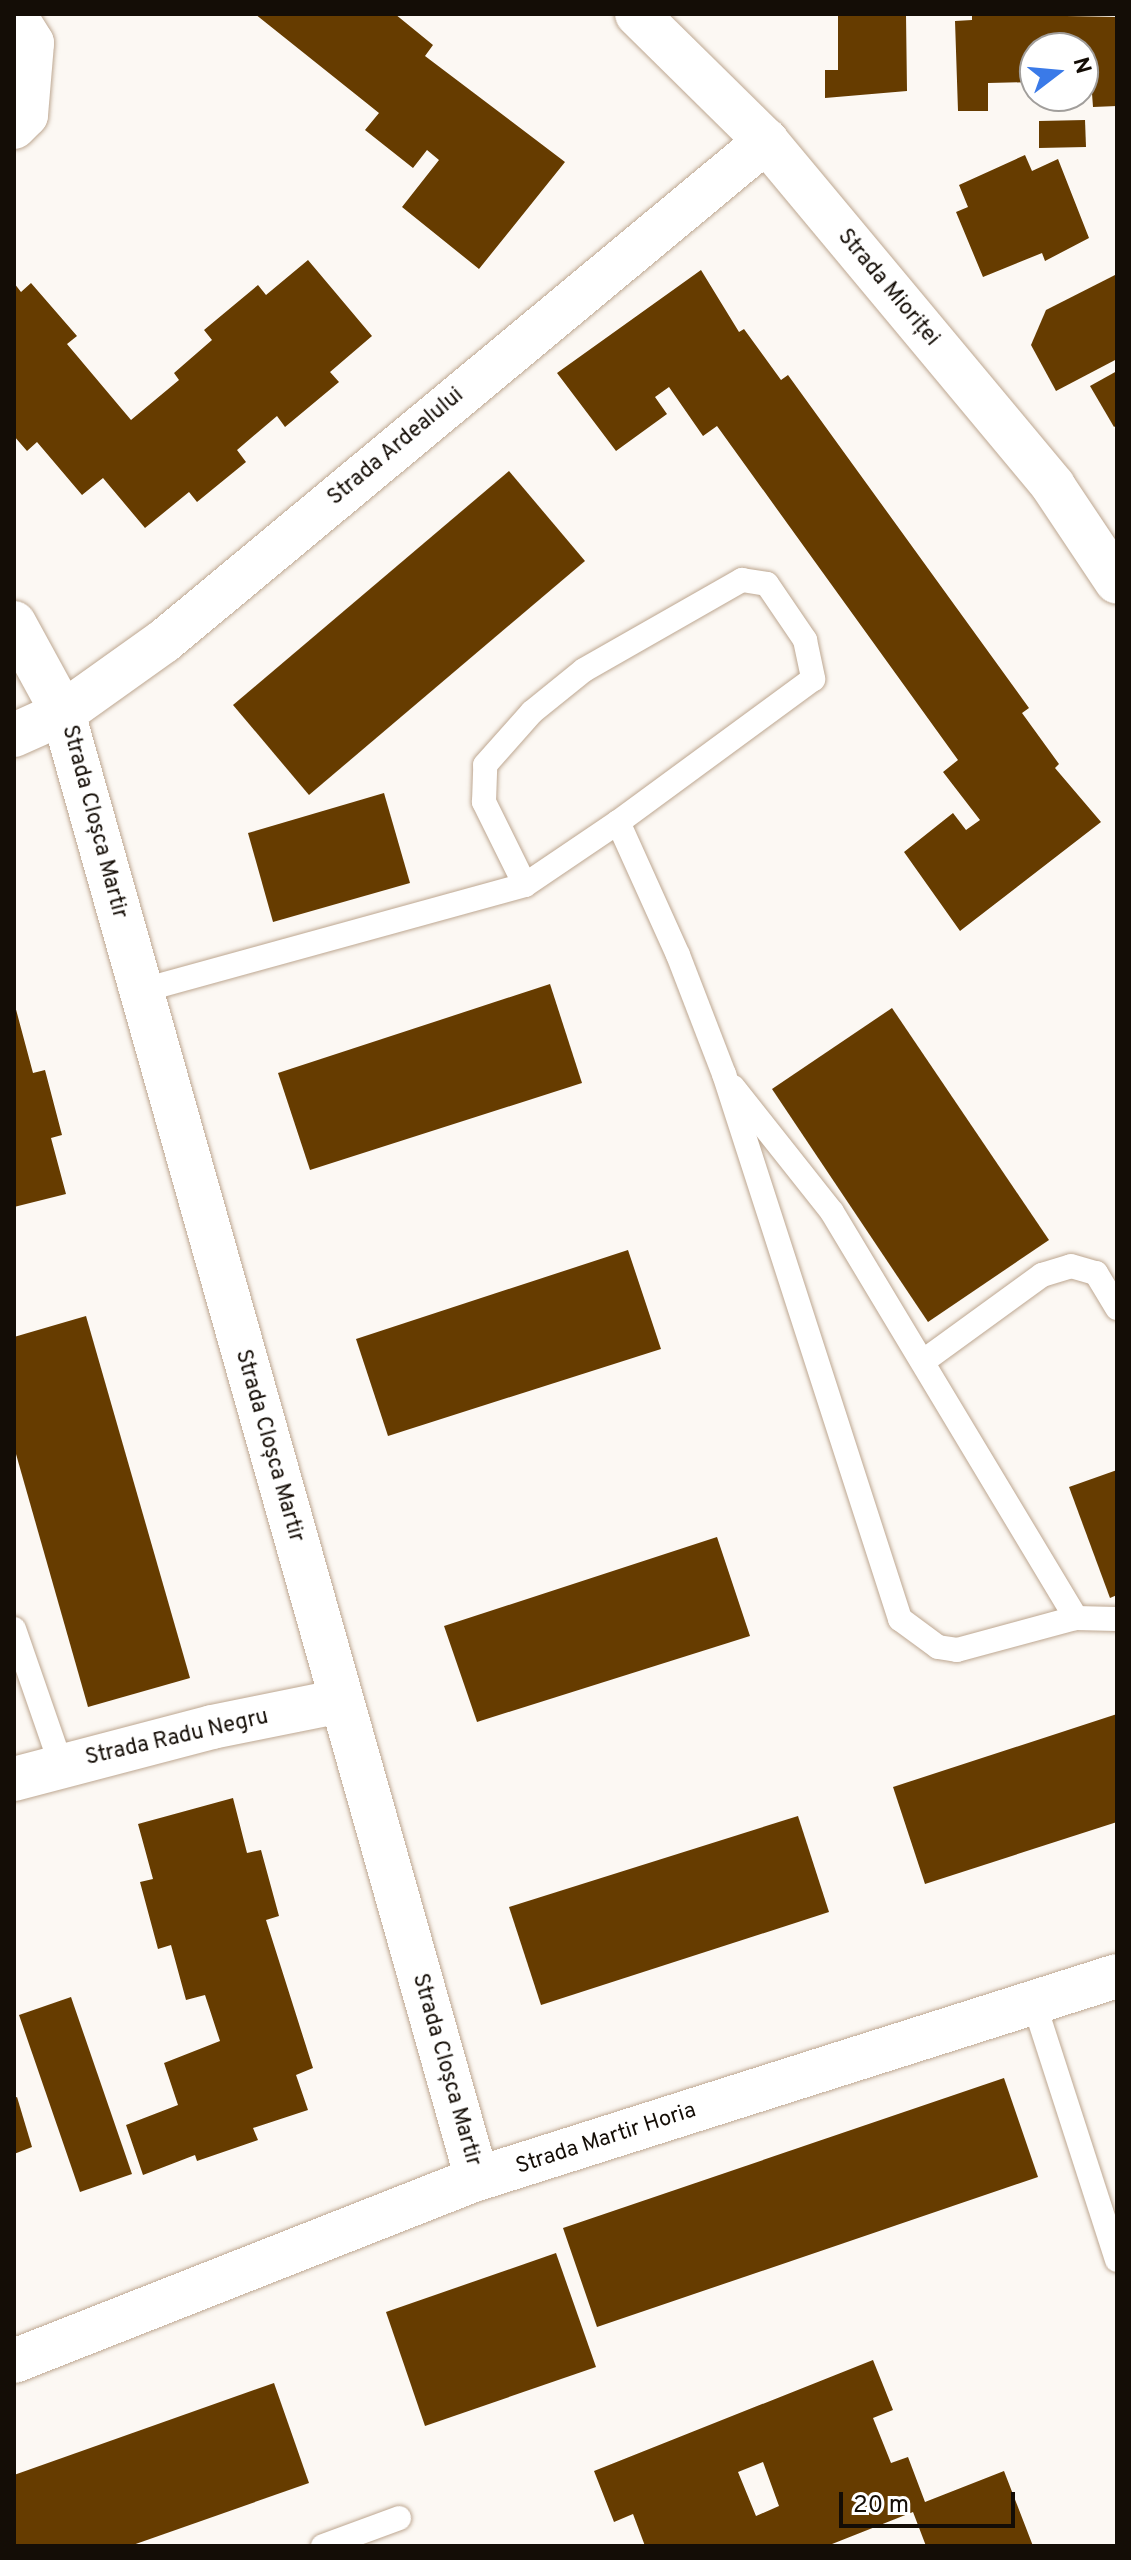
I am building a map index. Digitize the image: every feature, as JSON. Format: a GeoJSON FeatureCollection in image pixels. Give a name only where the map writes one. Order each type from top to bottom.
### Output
{"type":"FeatureCollection","features":[{"type":"Feature","properties":{"kind":"street"},"geometry":{"type":"LineString","coordinates":[[14,14],[32,43],[26,115],[14,127]]}},
{"type":"Feature","properties":{"kind":"street","name":"Strada Mioriței"},"geometry":{"type":"LineString","coordinates":[[637,14],[766,141],[1053,486],[1117,582]]}},
{"type":"Feature","properties":{"kind":"street","name":"Strada Ardealului"},"geometry":{"type":"LineString","coordinates":[[14,735],[63,713],[164,641],[766,141]]}},
{"type":"Feature","properties":{"kind":"street","name":"Strada Cloșca Martir"},"geometry":{"type":"LineString","coordinates":[[14,623],[63,713],[477,2179]]}},
{"type":"Feature","properties":{"kind":"street","name":"Strada Radu Negru"},"geometry":{"type":"LineString","coordinates":[[14,1779],[61,1765],[341,1701]]}},
{"type":"Feature","properties":{"kind":"street","name":"Strada Martir Horia"},"geometry":{"type":"LineString","coordinates":[[14,2361],[477,2179],[1117,1976]]}},
{"type":"Feature","properties":{"kind":"lane"},"geometry":{"type":"LineString","coordinates":[[140,991],[525,885],[618,822],[813,679],[805,640],[767,584],[742,580],[584,670],[532,712],[485,765],[484,802],[525,885]]}},
{"type":"Feature","properties":{"kind":"lane"},"geometry":{"type":"LineString","coordinates":[[618,822],[678,955],[724,1074],[900,1619],[938,1647],[957,1650],[1076,1618],[1117,1619]]}},
{"type":"Feature","properties":{"kind":"lane"},"geometry":{"type":"LineString","coordinates":[[724,1074],[832,1212],[925,1360],[1076,1618]]}},
{"type":"Feature","properties":{"kind":"lane"},"geometry":{"type":"LineString","coordinates":[[925,1360],[1042,1275],[1071,1266],[1096,1273],[1117,1308]]}},
{"type":"Feature","properties":{"kind":"lane"},"geometry":{"type":"LineString","coordinates":[[14,1629],[61,1765]]}},
{"type":"Feature","properties":{"kind":"lane"},"geometry":{"type":"LineString","coordinates":[[1034,2003],[1117,2260]]}},
{"type":"Feature","properties":{"kind":"lane"},"geometry":{"type":"LineString","coordinates":[[323,2546],[399,2518]]}},
{"type":"Feature","properties":{"kind":"building"},"geometry":{"type":"Polygon","coordinates":[[[255,14],[395,14],[433,45],[425,56],[565,162],[479,269],[402,207],[439,160],[427,150],[413,168],[365,130],[379,113],[255,14]]]}},
{"type":"Feature","properties":{"kind":"building"},"geometry":{"type":"Polygon","coordinates":[[[838,14],[906,14],[907,91],[825,98],[825,70],[838,70],[838,14]]]}},
{"type":"Feature","properties":{"kind":"building"},"geometry":{"type":"Polygon","coordinates":[[[972,14],[1117,17],[1117,106],[1099,107],[1099,32],[1019,32],[1019,82],[988,83],[988,111],[958,111],[955,21],[972,20],[972,14]]]}},
{"type":"Feature","properties":{"kind":"building"},"geometry":{"type":"Polygon","coordinates":[[[1085,120],[1086,147],[1039,148],[1039,121],[1085,120]]]}},
{"type":"Feature","properties":{"kind":"building"},"geometry":{"type":"Polygon","coordinates":[[[1025,155],[1032,171],[1058,159],[1089,238],[1045,261],[1042,253],[983,277],[956,212],[968,207],[959,185],[1025,155]]]}},
{"type":"Feature","properties":{"kind":"building"},"geometry":{"type":"Polygon","coordinates":[[[308,260],[372,336],[330,372],[339,382],[285,427],[277,416],[237,450],[246,462],[197,502],[189,492],[145,528],[103,478],[82,495],[37,442],[27,451],[14,436],[14,283],[21,292],[31,283],[77,336],[67,344],[131,420],[179,380],[174,373],[212,340],[204,330],[258,285],[266,295],[308,260]]]}},
{"type":"Feature","properties":{"kind":"building"},"geometry":{"type":"Polygon","coordinates":[[[701,270],[739,332],[744,329],[781,380],[788,375],[1029,708],[1022,713],[1059,764],[1055,768],[1101,822],[960,931],[904,852],[953,813],[966,830],[980,820],[943,772],[958,760],[717,426],[703,436],[669,387],[655,397],[667,414],[616,451],[557,373],[701,270]]]}},
{"type":"Feature","properties":{"kind":"building"},"geometry":{"type":"Polygon","coordinates":[[[1117,274],[1117,359],[1056,391],[1031,345],[1046,310],[1117,274]]]}},
{"type":"Feature","properties":{"kind":"building"},"geometry":{"type":"Polygon","coordinates":[[[1117,371],[1117,425],[1114,427],[1090,386],[1117,371]]]}},
{"type":"Feature","properties":{"kind":"building"},"geometry":{"type":"Polygon","coordinates":[[[509,471],[585,561],[309,795],[233,705],[509,471]]]}},
{"type":"Feature","properties":{"kind":"building"},"geometry":{"type":"Polygon","coordinates":[[[384,793],[410,883],[273,922],[248,833],[384,793]]]}},
{"type":"Feature","properties":{"kind":"building"},"geometry":{"type":"Polygon","coordinates":[[[550,984],[582,1083],[310,1170],[278,1073],[550,984]]]}},
{"type":"Feature","properties":{"kind":"building"},"geometry":{"type":"Polygon","coordinates":[[[14,1002],[33,1073],[45,1070],[62,1135],[51,1138],[66,1194],[14,1207],[14,1002]]]}},
{"type":"Feature","properties":{"kind":"building"},"geometry":{"type":"Polygon","coordinates":[[[892,1008],[1049,1240],[928,1322],[772,1089],[892,1008]]]}},
{"type":"Feature","properties":{"kind":"building"},"geometry":{"type":"Polygon","coordinates":[[[628,1250],[661,1349],[388,1436],[356,1339],[628,1250]]]}},
{"type":"Feature","properties":{"kind":"building"},"geometry":{"type":"Polygon","coordinates":[[[86,1316],[190,1678],[88,1707],[14,1447],[14,1337],[86,1316]]]}},
{"type":"Feature","properties":{"kind":"building"},"geometry":{"type":"Polygon","coordinates":[[[1117,1470],[1117,1595],[1110,1598],[1069,1487],[1117,1470]]]}},
{"type":"Feature","properties":{"kind":"building"},"geometry":{"type":"Polygon","coordinates":[[[717,1537],[750,1636],[477,1722],[444,1626],[717,1537]]]}},
{"type":"Feature","properties":{"kind":"building"},"geometry":{"type":"Polygon","coordinates":[[[1117,1714],[1117,1822],[925,1884],[893,1787],[1117,1714]]]}},
{"type":"Feature","properties":{"kind":"building"},"geometry":{"type":"Polygon","coordinates":[[[233,1798],[247,1853],[261,1850],[279,1916],[266,1920],[313,2068],[296,2075],[308,2110],[253,2128],[258,2140],[197,2161],[195,2155],[143,2175],[126,2125],[178,2105],[164,2063],[220,2041],[205,1995],[186,2000],[171,1945],[158,1949],[140,1882],[153,1879],[138,1824],[233,1798]]]}},
{"type":"Feature","properties":{"kind":"building"},"geometry":{"type":"Polygon","coordinates":[[[798,1816],[829,1912],[541,2005],[509,1907],[798,1816]]]}},
{"type":"Feature","properties":{"kind":"building"},"geometry":{"type":"Polygon","coordinates":[[[71,1997],[132,2174],[80,2192],[19,2015],[71,1997]]]}},
{"type":"Feature","properties":{"kind":"building"},"geometry":{"type":"Polygon","coordinates":[[[1004,2078],[1038,2177],[597,2327],[563,2228],[1004,2078]]]}},
{"type":"Feature","properties":{"kind":"building"},"geometry":{"type":"Polygon","coordinates":[[[17,2097],[32,2147],[14,2154],[14,2098],[17,2097]]]}},
{"type":"Feature","properties":{"kind":"building"},"geometry":{"type":"Polygon","coordinates":[[[556,2253],[596,2367],[425,2426],[386,2312],[556,2253]]]}},
{"type":"Feature","properties":{"kind":"building"},"geometry":{"type":"Polygon","coordinates":[[[873,2360],[893,2410],[873,2418],[891,2463],[908,2457],[925,2502],[1004,2471],[1033,2546],[926,2546],[913,2512],[827,2546],[645,2546],[633,2514],[614,2522],[594,2471],[873,2360]],[[763,2462],[738,2472],[756,2516],[779,2506],[763,2462]]]}},
{"type":"Feature","properties":{"kind":"building"},"geometry":{"type":"Polygon","coordinates":[[[274,2383],[309,2483],[130,2546],[14,2546],[14,2475],[274,2383]]]}}]}
